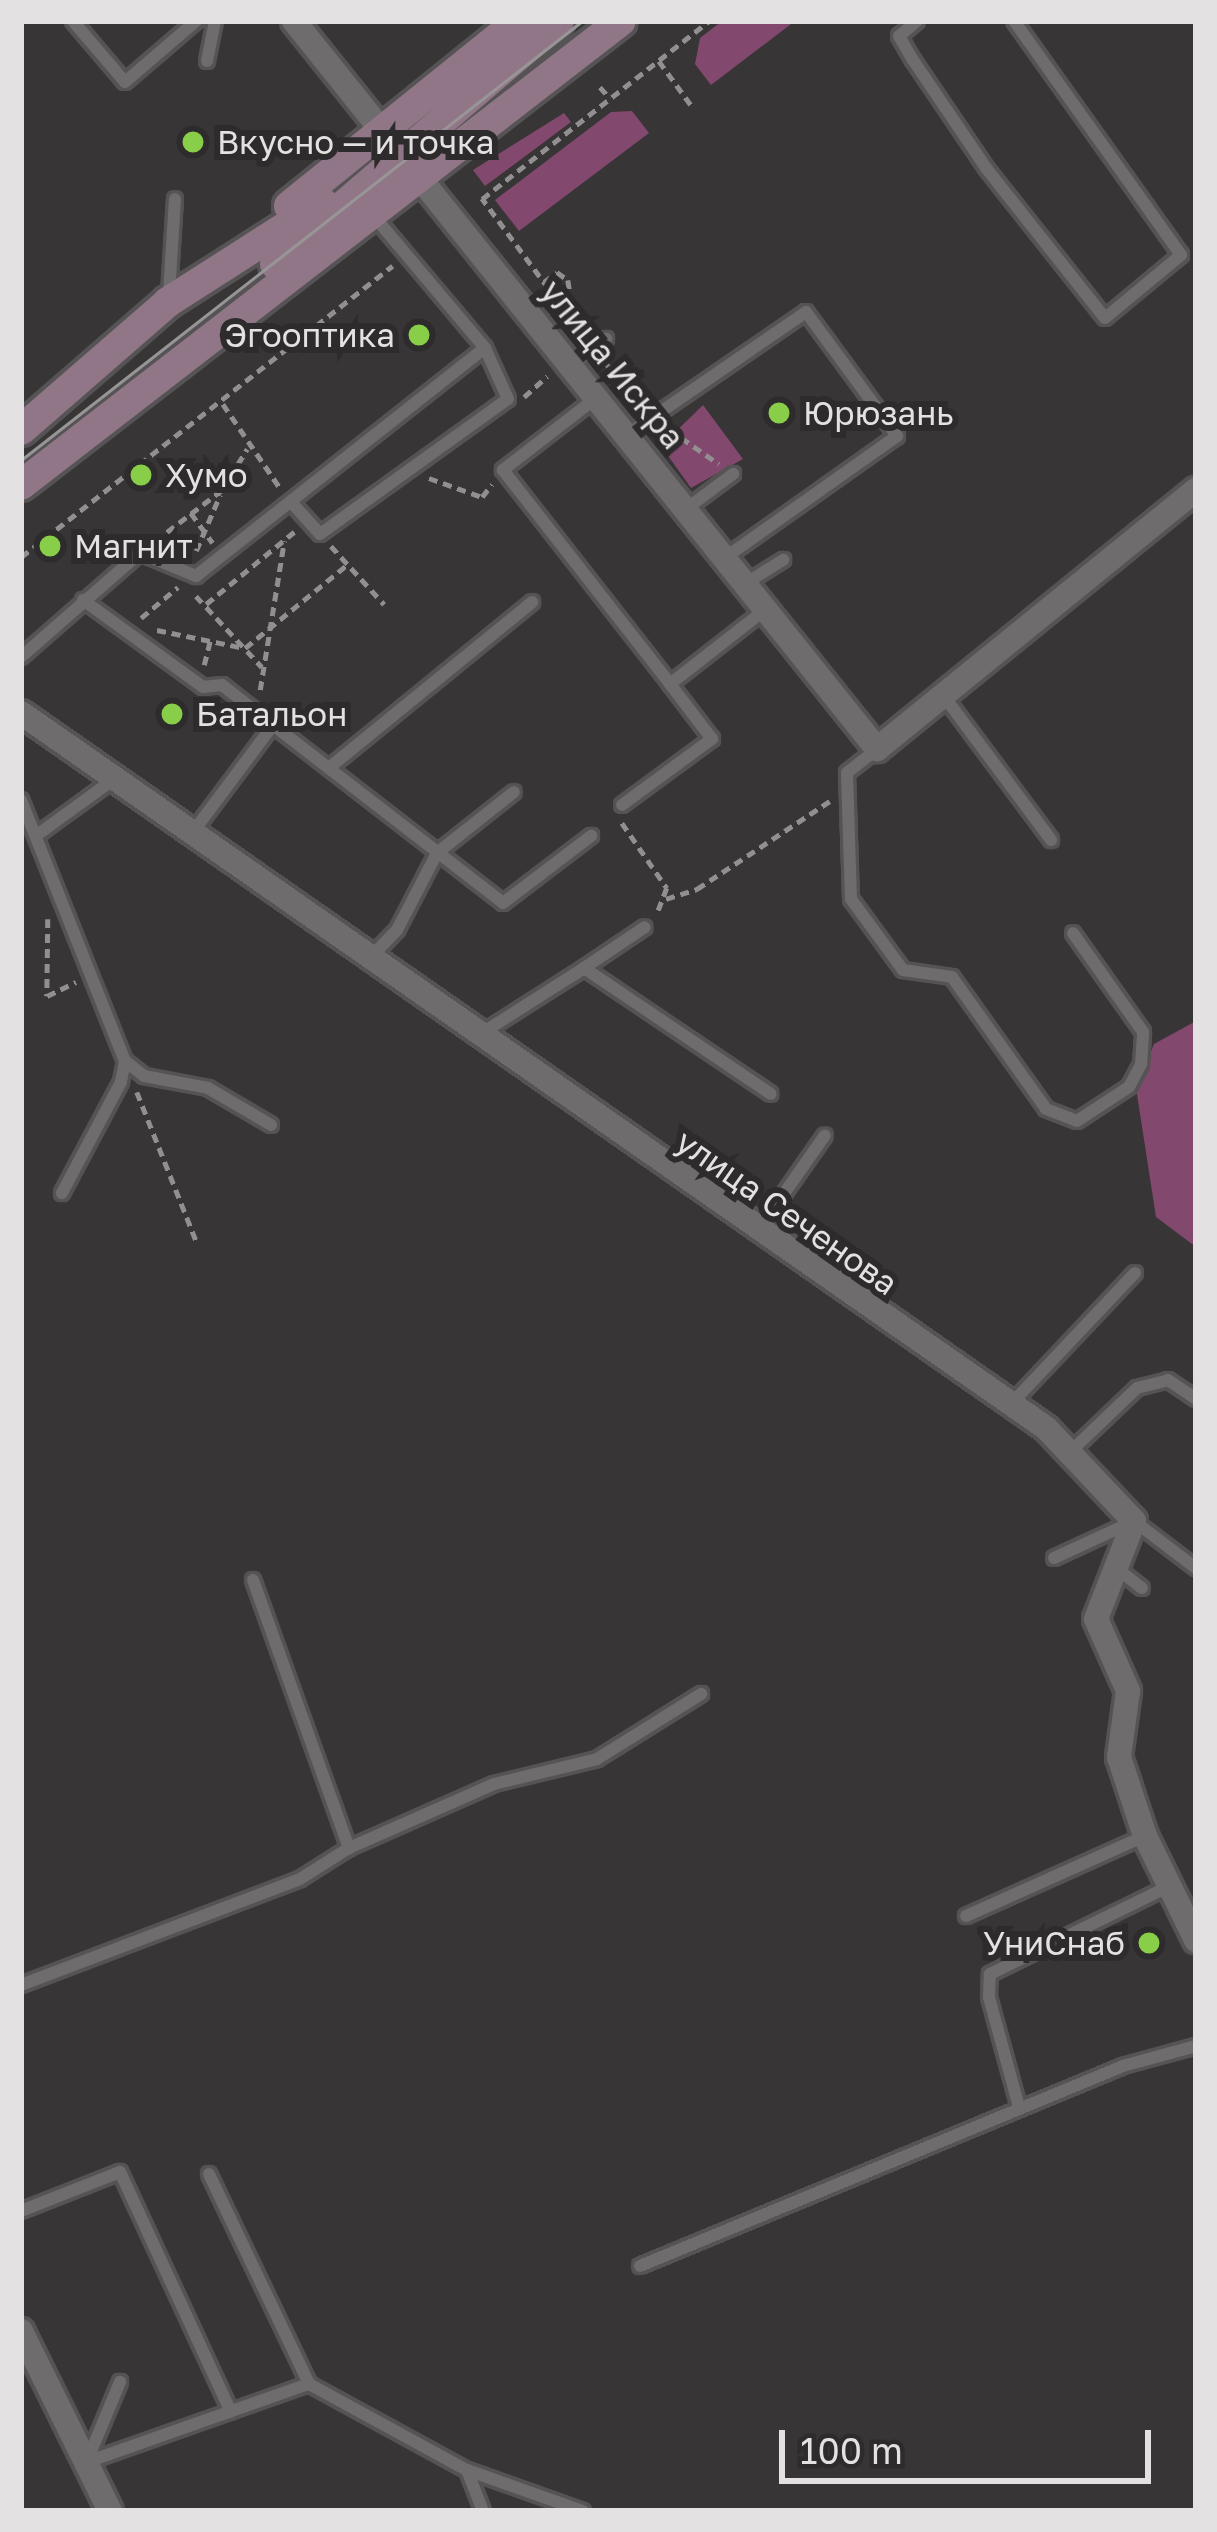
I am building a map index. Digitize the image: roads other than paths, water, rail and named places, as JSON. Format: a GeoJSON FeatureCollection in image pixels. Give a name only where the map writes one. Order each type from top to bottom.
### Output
{"type":"FeatureCollection","features":[{"type":"Feature","properties":{"kind":"main road"},"geometry":{"type":"LineString","coordinates":[[21,485],[373,214],[402,154],[518,21]]}},
{"type":"Feature","properties":{"kind":"main road"},"geometry":{"type":"LineString","coordinates":[[21,474],[123,403],[559,21]]}},
{"type":"Feature","properties":{"kind":"main road"},"geometry":{"type":"LineString","coordinates":[[21,410],[168,302],[402,154],[586,48],[620,21]]}},
{"type":"Feature","properties":{"kind":"main road"},"geometry":{"type":"LineString","coordinates":[[21,430],[168,302]]}},
{"type":"Feature","properties":{"kind":"street","name":"улица Искра"},"geometry":{"type":"LineString","coordinates":[[294,21],[878,749]]}},
{"type":"Feature","properties":{"kind":"street"},"geometry":{"type":"LineString","coordinates":[[878,749],[1196,490]]}},
{"type":"Feature","properties":{"kind":"street","name":"улица Сеченова"},"geometry":{"type":"LineString","coordinates":[[21,713],[189,837],[1011,1404],[1070,1453],[1134,1521]]}},
{"type":"Feature","properties":{"kind":"street"},"geometry":{"type":"LineString","coordinates":[[1134,1521],[1096,1619],[1128,1691],[1119,1757],[1145,1836],[1196,1940]]}},
{"type":"Feature","properties":{"kind":"street"},"geometry":{"type":"LineString","coordinates":[[21,2331],[110,2511]]}},
{"type":"Feature","properties":{"kind":"lane"},"geometry":{"type":"LineString","coordinates":[[73,21],[124,82],[196,21]]}},
{"type":"Feature","properties":{"kind":"lane"},"geometry":{"type":"LineString","coordinates":[[207,62],[215,21]]}},
{"type":"Feature","properties":{"kind":"lane"},"geometry":{"type":"LineString","coordinates":[[917,21],[898,36],[913,60],[986,169],[1105,318],[1181,255],[1014,21]]}},
{"type":"Feature","properties":{"kind":"lane"},"geometry":{"type":"LineString","coordinates":[[168,302],[175,199]]}},
{"type":"Feature","properties":{"kind":"lane"},"geometry":{"type":"LineString","coordinates":[[291,502],[320,534],[508,399],[484,348],[402,257],[373,214]]}},
{"type":"Feature","properties":{"kind":"lane"},"geometry":{"type":"LineString","coordinates":[[627,435],[806,312],[897,436],[725,558]]}},
{"type":"Feature","properties":{"kind":"lane"},"geometry":{"type":"LineString","coordinates":[[571,364],[606,339]]}},
{"type":"Feature","properties":{"kind":"lane"},"geometry":{"type":"LineString","coordinates":[[21,657],[140,553],[185,578],[196,576],[484,348]]}},
{"type":"Feature","properties":{"kind":"lane"},"geometry":{"type":"LineString","coordinates":[[597,397],[503,470],[712,739],[622,805]]}},
{"type":"Feature","properties":{"kind":"lane"},"geometry":{"type":"LineString","coordinates":[[686,509],[733,474]]}},
{"type":"Feature","properties":{"kind":"lane"},"geometry":{"type":"LineString","coordinates":[[746,583],[783,560]]}},
{"type":"Feature","properties":{"kind":"lane"},"geometry":{"type":"LineString","coordinates":[[83,600],[203,687],[222,685],[258,707],[273,724],[502,903],[591,836]]}},
{"type":"Feature","properties":{"kind":"lane"},"geometry":{"type":"LineString","coordinates":[[330,767],[532,602]]}},
{"type":"Feature","properties":{"kind":"lane"},"geometry":{"type":"LineString","coordinates":[[670,684],[766,609]]}},
{"type":"Feature","properties":{"kind":"lane"},"geometry":{"type":"LineString","coordinates":[[943,695],[1051,840]]}},
{"type":"Feature","properties":{"kind":"lane"},"geometry":{"type":"LineString","coordinates":[[189,837],[273,724]]}},
{"type":"Feature","properties":{"kind":"lane"},"geometry":{"type":"LineString","coordinates":[[878,749],[847,773],[850,899],[903,970],[952,977],[1046,1109],[1077,1121],[1129,1087],[1142,1064],[1143,1032],[1073,933]]}},
{"type":"Feature","properties":{"kind":"lane"},"geometry":{"type":"LineString","coordinates":[[30,829],[114,779]]}},
{"type":"Feature","properties":{"kind":"lane"},"geometry":{"type":"LineString","coordinates":[[367,961],[397,930],[437,853],[514,792]]}},
{"type":"Feature","properties":{"kind":"lane"},"geometry":{"type":"LineString","coordinates":[[21,800],[125,1060],[144,1076],[246,1105],[271,1125]]}},
{"type":"Feature","properties":{"kind":"lane"},"geometry":{"type":"LineString","coordinates":[[478,1036],[646,928]]}},
{"type":"Feature","properties":{"kind":"lane"},"geometry":{"type":"LineString","coordinates":[[584,968],[771,1094]]}},
{"type":"Feature","properties":{"kind":"lane"},"geometry":{"type":"LineString","coordinates":[[62,1193],[76,1156],[122,1082],[125,1060]]}},
{"type":"Feature","properties":{"kind":"lane"},"geometry":{"type":"LineString","coordinates":[[756,1232],[825,1135]]}},
{"type":"Feature","properties":{"kind":"lane"},"geometry":{"type":"LineString","coordinates":[[1011,1404],[1135,1273]]}},
{"type":"Feature","properties":{"kind":"lane"},"geometry":{"type":"LineString","coordinates":[[1070,1453],[1137,1388],[1168,1380],[1196,1399]]}},
{"type":"Feature","properties":{"kind":"lane"},"geometry":{"type":"LineString","coordinates":[[1054,1558],[1134,1521],[1196,1568]]}},
{"type":"Feature","properties":{"kind":"lane"},"geometry":{"type":"LineString","coordinates":[[1115,1567],[1142,1588]]}},
{"type":"Feature","properties":{"kind":"lane"},"geometry":{"type":"LineString","coordinates":[[254,1580],[349,1848]]}},
{"type":"Feature","properties":{"kind":"lane"},"geometry":{"type":"LineString","coordinates":[[21,1985],[300,1879],[349,1848],[494,1784],[597,1760],[701,1694]]}},
{"type":"Feature","properties":{"kind":"lane"},"geometry":{"type":"LineString","coordinates":[[966,1916],[1145,1836]]}},
{"type":"Feature","properties":{"kind":"lane"},"geometry":{"type":"LineString","coordinates":[[1016,2109],[990,1974],[1170,1886]]}},
{"type":"Feature","properties":{"kind":"lane"},"geometry":{"type":"LineString","coordinates":[[640,2266],[1016,2109],[1196,2046]]}},
{"type":"Feature","properties":{"kind":"lane"},"geometry":{"type":"LineString","coordinates":[[21,2211],[120,2172],[231,2412]]}},
{"type":"Feature","properties":{"kind":"lane"},"geometry":{"type":"LineString","coordinates":[[209,2174],[309,2384],[467,2470],[583,2511]]}},
{"type":"Feature","properties":{"kind":"lane"},"geometry":{"type":"LineString","coordinates":[[87,2462],[120,2382]]}},
{"type":"Feature","properties":{"kind":"lane"},"geometry":{"type":"LineString","coordinates":[[87,2462],[309,2384]]}},
{"type":"Feature","properties":{"kind":"lane"},"geometry":{"type":"LineString","coordinates":[[467,2470],[483,2511]]}},
{"type":"Feature","properties":{"kind":"tram line"},"geometry":{"type":"LineString","coordinates":[[21,460],[582,21]]}},
{"type":"Feature","properties":{"kind":"place","name":"Вкусно — и точка"},"geometry":{"type":"Point","coordinates":[193,142]}},
{"type":"Feature","properties":{"kind":"place","name":"Эгооптика"},"geometry":{"type":"Point","coordinates":[419,335]}},
{"type":"Feature","properties":{"kind":"place","name":"Юрюзань"},"geometry":{"type":"Point","coordinates":[779,413]}},
{"type":"Feature","properties":{"kind":"place","name":"Хумо"},"geometry":{"type":"Point","coordinates":[141,475]}},
{"type":"Feature","properties":{"kind":"place","name":"Магнит"},"geometry":{"type":"Point","coordinates":[50,546]}},
{"type":"Feature","properties":{"kind":"place","name":"Батальон"},"geometry":{"type":"Point","coordinates":[172,714]}},
{"type":"Feature","properties":{"kind":"place","name":"УниСнаб"},"geometry":{"type":"Point","coordinates":[1149,1943]}}]}
